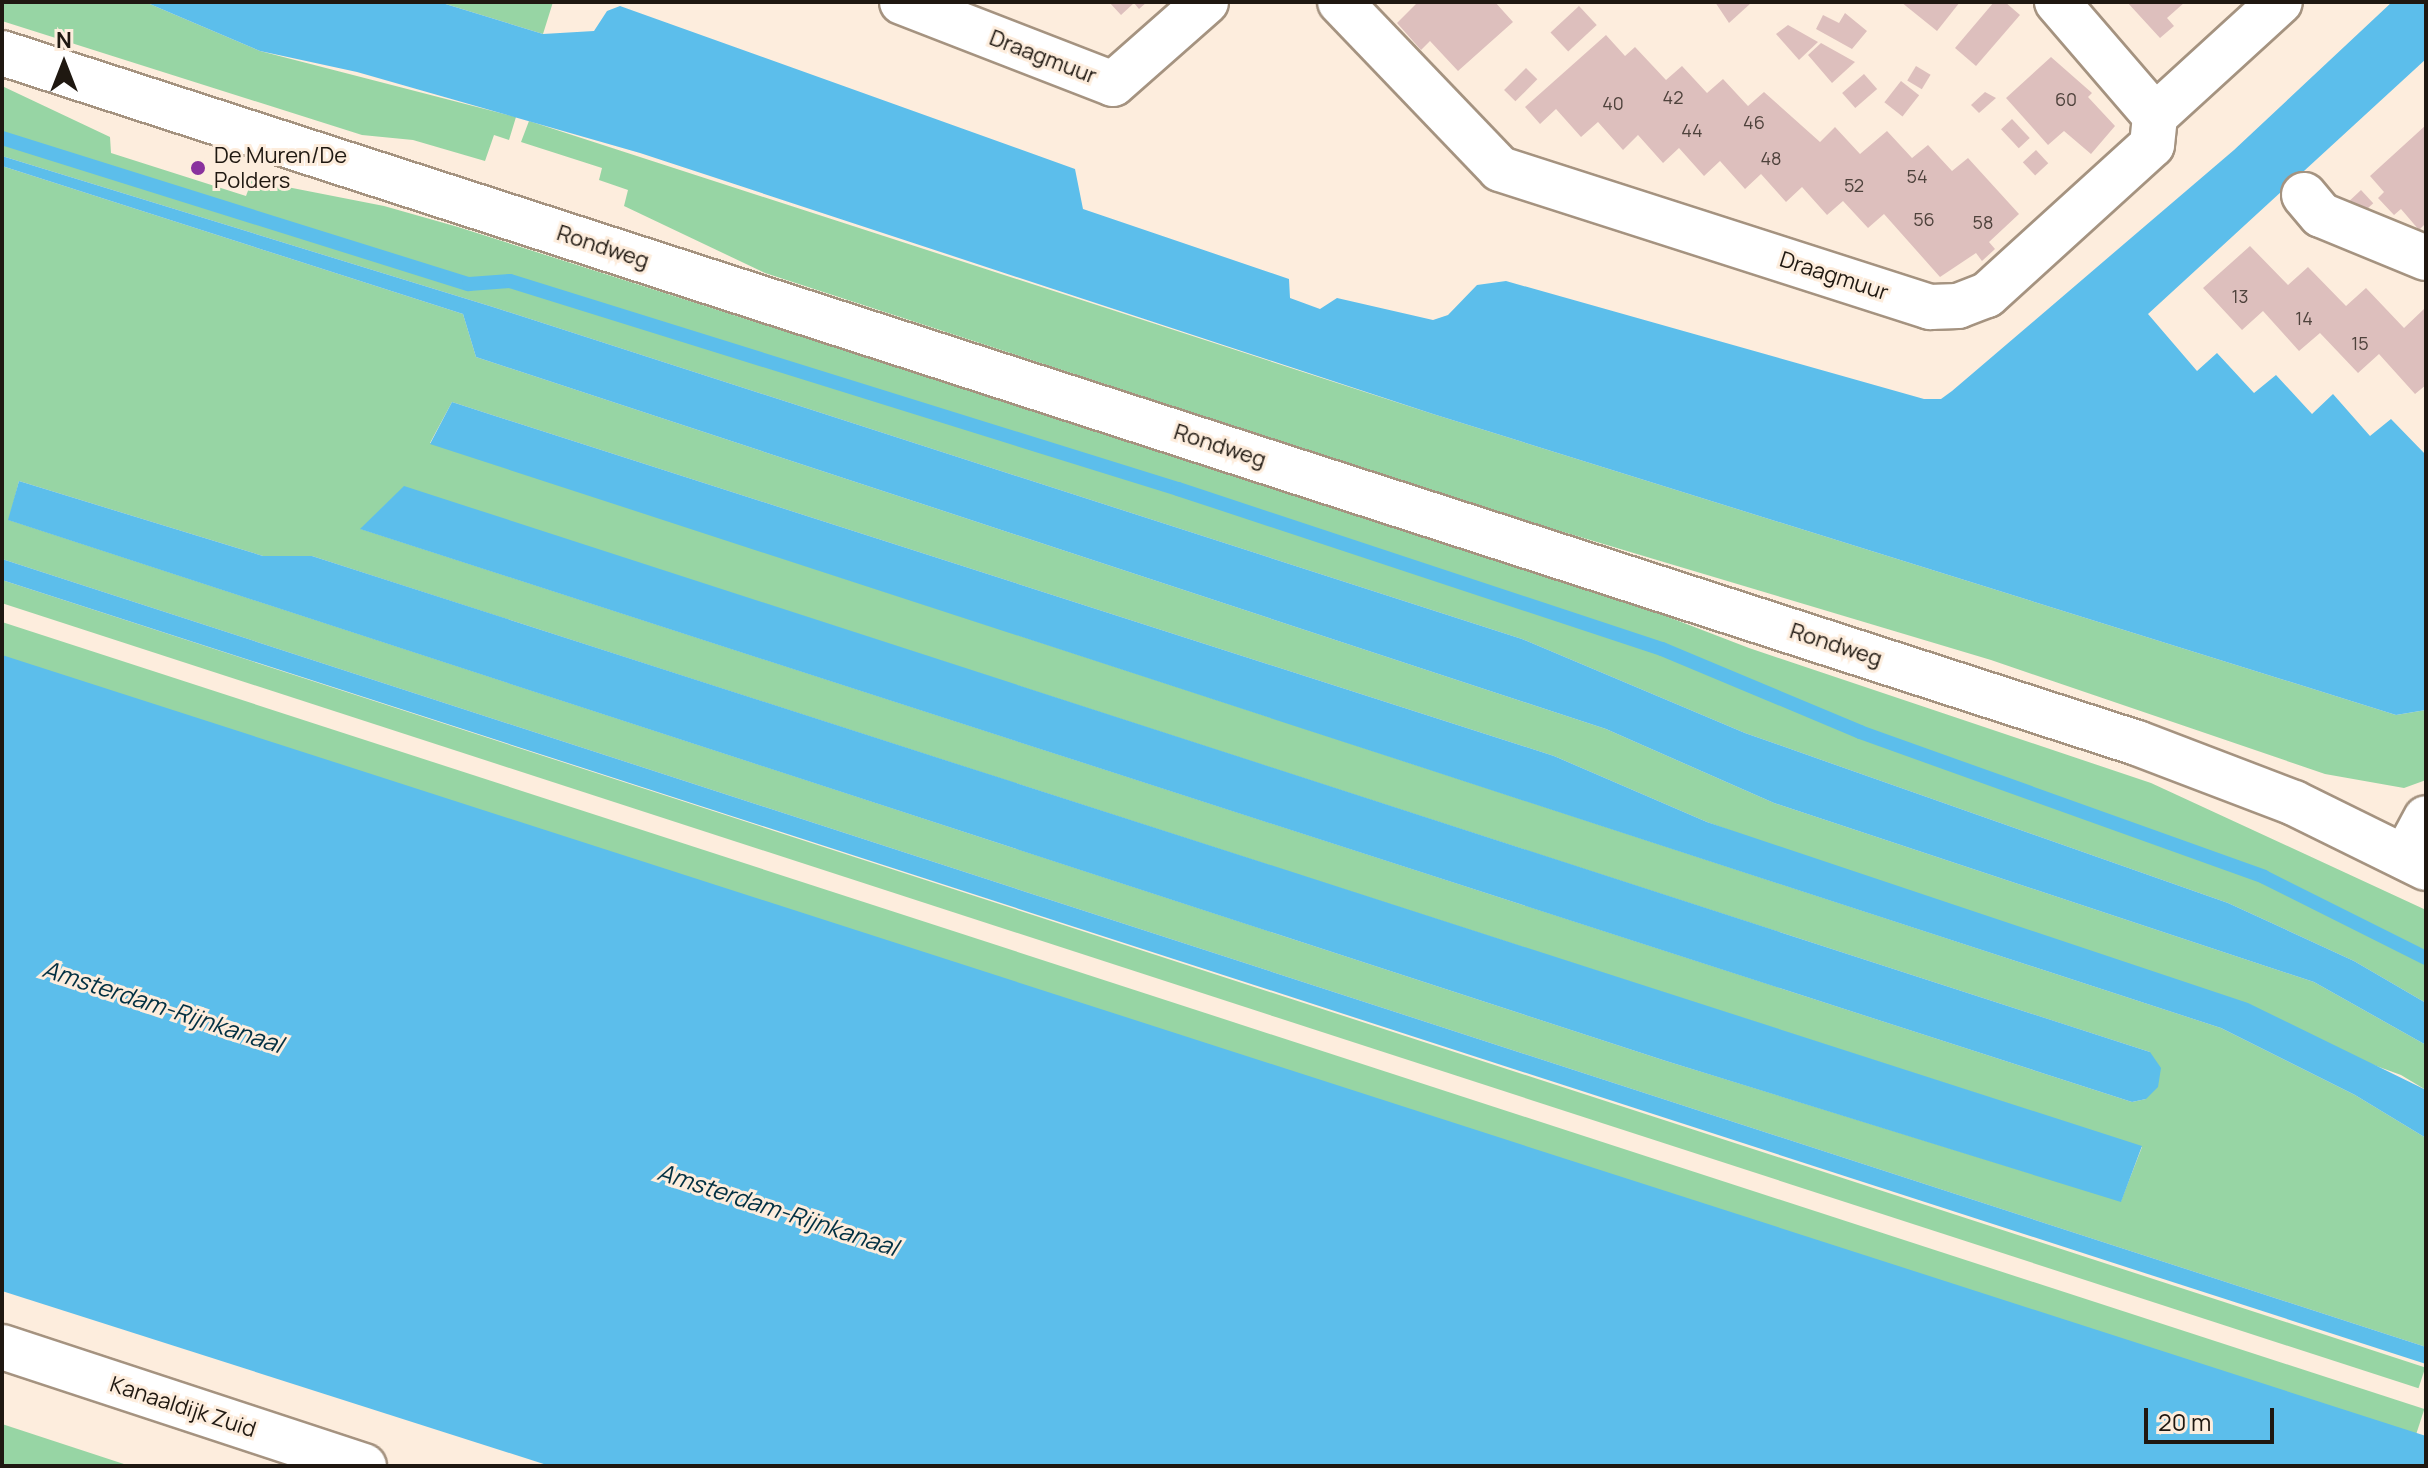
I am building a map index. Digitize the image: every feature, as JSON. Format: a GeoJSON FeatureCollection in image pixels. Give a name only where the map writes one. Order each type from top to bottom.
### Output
{"type":"FeatureCollection","features":[{"type":"Feature","properties":{"kind":"main road","name":"Draagmuur"},"geometry":{"type":"LineString","coordinates":[[902,2],[1113,84],[1206,2]]}},
{"type":"Feature","properties":{"kind":"main road"},"geometry":{"type":"LineString","coordinates":[[2057,2],[2155,116],[2280,2]]}},
{"type":"Feature","properties":{"kind":"main road","name":"Draagmuur"},"geometry":{"type":"LineString","coordinates":[[1357,8],[1500,169],[1930,307],[1958,306],[1987,295],[2152,145],[2155,116]]}},
{"type":"Feature","properties":{"kind":"main road","name":"Rondweg"},"geometry":{"type":"LineString","coordinates":[[2,53],[2137,743],[2294,803],[2416,862]]}},
{"type":"Feature","properties":{"kind":"main road"},"geometry":{"type":"LineString","coordinates":[[2304,195],[2321,215],[2426,258]]}},
{"type":"Feature","properties":{"kind":"main road"},"geometry":{"type":"LineString","coordinates":[[2416,862],[2426,818]]}},
{"type":"Feature","properties":{"kind":"main road","name":"Kanaaldijk Zuid"},"geometry":{"type":"LineString","coordinates":[[2,1347],[364,1466]]}},
{"type":"Feature","properties":{"kind":"green space"},"geometry":{"type":"Polygon","coordinates":[[[2,2],[145,2],[260,51],[516,117],[509,140],[494,135],[485,161],[413,140],[362,135],[2,21],[2,2]]]}},
{"type":"Feature","properties":{"kind":"green space"},"geometry":{"type":"Polygon","coordinates":[[[439,2],[553,2],[543,34],[439,2]]]}},
{"type":"Feature","properties":{"kind":"green space"},"geometry":{"type":"Polygon","coordinates":[[[2,86],[110,137],[111,153],[246,196],[252,180],[384,206],[458,227],[1611,595],[1749,648],[2151,783],[2426,910],[2426,1003],[2354,961],[2228,903],[1745,733],[1522,639],[493,307],[2,156],[2,86]]]}},
{"type":"Feature","properties":{"kind":"green space"},"geometry":{"type":"Polygon","coordinates":[[[529,121],[1433,414],[2396,715],[2426,710],[2426,780],[2404,788],[2325,774],[1991,660],[1503,514],[765,273],[624,206],[628,190],[599,180],[602,168],[521,142],[529,121]]]}},
{"type":"Feature","properties":{"kind":"green space"},"geometry":{"type":"Polygon","coordinates":[[[2,166],[463,314],[476,357],[1606,729],[1774,803],[2314,982],[2426,1045],[2426,1090],[2401,1075],[1707,822],[1554,756],[452,402],[430,443],[2221,1028],[2355,1095],[2426,1138],[2426,1347],[2,559],[2,166]],[[19,481],[9,520],[1666,1061],[2121,1201],[2142,1147],[312,556],[263,556],[19,481]],[[404,487],[361,529],[2132,1102],[2146,1099],[2150,1052],[404,487]]]}},
{"type":"Feature","properties":{"kind":"green space"},"geometry":{"type":"Polygon","coordinates":[[[2,580],[2425,1367],[2418,1388],[2,603],[2,580]]]}},
{"type":"Feature","properties":{"kind":"green space"},"geometry":{"type":"Polygon","coordinates":[[[2,622],[2424,1409],[2414,1440],[2,657],[2,622]]]}},
{"type":"Feature","properties":{"kind":"green space"},"geometry":{"type":"Polygon","coordinates":[[[2,1424],[130,1466],[2,1466],[2,1424]]]}},
{"type":"Feature","properties":{"kind":"water"},"geometry":{"type":"Polygon","coordinates":[[[145,2],[439,2],[543,34],[594,31],[607,11],[620,6],[1075,169],[1083,209],[1289,279],[1290,298],[1320,309],[1337,298],[1433,320],[1448,315],[1477,285],[1506,281],[1924,399],[1941,399],[2234,150],[2392,2],[2426,2],[2426,59],[2148,314],[2197,371],[2217,353],[2254,393],[2276,375],[2312,414],[2333,394],[2370,436],[2391,419],[2426,455],[2426,710],[2396,715],[1433,414],[640,153],[357,72],[260,51],[145,2]]]}},
{"type":"Feature","properties":{"kind":"water"},"geometry":{"type":"Polygon","coordinates":[[[2,156],[493,307],[1522,639],[1745,733],[2228,903],[2354,961],[2426,1003],[2426,1045],[2314,982],[1774,803],[1606,729],[476,357],[463,314],[2,166],[2,156]]]}},
{"type":"Feature","properties":{"kind":"water"},"geometry":{"type":"Polygon","coordinates":[[[452,402],[1554,756],[1707,822],[2248,1003],[2426,1090],[2426,1138],[2355,1095],[2221,1028],[430,444],[452,402]]]}},
{"type":"Feature","properties":{"kind":"water"},"geometry":{"type":"Polygon","coordinates":[[[19,481],[263,556],[312,556],[2142,1146],[2121,1202],[1666,1061],[8,520],[19,481]]]}},
{"type":"Feature","properties":{"kind":"water"},"geometry":{"type":"Polygon","coordinates":[[[404,486],[2150,1052],[2161,1068],[2158,1087],[2146,1099],[2132,1102],[360,529],[404,486]]]}},
{"type":"Feature","properties":{"kind":"water"},"geometry":{"type":"Polygon","coordinates":[[[2,559],[2426,1347],[2426,1364],[2,580],[2,559]]]}},
{"type":"Feature","properties":{"kind":"water","name":"Amsterdam-Rijnkanaal"},"geometry":{"type":"Polygon","coordinates":[[[2,655],[2426,1436],[2426,1466],[550,1466],[2,1291],[2,655]]]}},
{"type":"Feature","properties":{"kind":"building"},"geometry":{"type":"Polygon","coordinates":[[[1109,2],[1147,2],[1139,9],[1134,3],[1121,15],[1109,2]]]}},
{"type":"Feature","properties":{"kind":"building"},"geometry":{"type":"Polygon","coordinates":[[[1418,2],[1495,2],[1513,22],[1458,71],[1430,41],[1421,50],[1397,23],[1418,2]]]}},
{"type":"Feature","properties":{"kind":"building"},"geometry":{"type":"Polygon","coordinates":[[[1715,2],[1749,2],[1751,3],[1729,23],[1715,2]]]}},
{"type":"Feature","properties":{"kind":"building"},"geometry":{"type":"Polygon","coordinates":[[[1901,2],[1960,2],[1937,31],[1901,2]]]}},
{"type":"Feature","properties":{"kind":"building"},"geometry":{"type":"Polygon","coordinates":[[[1994,2],[2005,2],[2020,15],[1976,66],[1955,48],[1994,2]]]}},
{"type":"Feature","properties":{"kind":"building"},"geometry":{"type":"Polygon","coordinates":[[[2127,2],[2185,2],[2167,18],[2174,26],[2160,38],[2127,2]]]}},
{"type":"Feature","properties":{"kind":"building"},"geometry":{"type":"Polygon","coordinates":[[[1579,6],[1597,25],[1568,52],[1550,33],[1579,6]]]}},
{"type":"Feature","properties":{"kind":"building"},"geometry":{"type":"Polygon","coordinates":[[[1845,13],[1867,31],[1852,49],[1816,29],[1823,15],[1839,23],[1845,13]]]}},
{"type":"Feature","properties":{"kind":"building"},"geometry":{"type":"Polygon","coordinates":[[[1788,25],[1818,42],[1799,60],[1776,34],[1788,25]]]}},
{"type":"Feature","properties":{"kind":"building"},"geometry":{"type":"Polygon","coordinates":[[[1606,35],[1625,56],[1635,47],[1666,80],[1682,66],[1707,93],[1723,79],[1748,106],[1764,92],[1820,142],[1835,127],[1860,154],[1887,131],[1912,158],[1928,145],[1952,171],[1968,158],[2019,214],[1989,242],[1995,249],[1982,261],[1976,253],[1940,277],[1884,214],[1868,228],[1843,201],[1827,215],[1802,187],[1786,202],[1761,174],[1745,189],[1720,161],[1704,176],[1679,148],[1663,163],[1638,135],[1623,150],[1598,122],[1581,137],[1556,109],[1540,124],[1525,107],[1606,35]]]}},
{"type":"Feature","properties":{"kind":"building"},"geometry":{"type":"Polygon","coordinates":[[[1821,43],[1855,62],[1832,83],[1808,55],[1821,43]]]}},
{"type":"Feature","properties":{"kind":"building"},"geometry":{"type":"Polygon","coordinates":[[[2051,57],[2092,93],[2088,97],[2115,126],[2091,154],[2064,131],[2048,145],[2006,98],[2051,57]]]}},
{"type":"Feature","properties":{"kind":"building"},"geometry":{"type":"Polygon","coordinates":[[[1916,66],[1931,75],[1922,89],[1907,81],[1916,66]]]}},
{"type":"Feature","properties":{"kind":"building"},"geometry":{"type":"Polygon","coordinates":[[[1526,68],[1537,79],[1515,101],[1504,90],[1526,68]]]}},
{"type":"Feature","properties":{"kind":"building"},"geometry":{"type":"Polygon","coordinates":[[[1864,74],[1877,89],[1855,108],[1842,93],[1864,74]]]}},
{"type":"Feature","properties":{"kind":"building"},"geometry":{"type":"Polygon","coordinates":[[[1901,81],[1919,95],[1903,116],[1884,102],[1901,81]]]}},
{"type":"Feature","properties":{"kind":"building"},"geometry":{"type":"Polygon","coordinates":[[[1985,92],[1996,98],[1979,113],[1971,105],[1985,92]]]}},
{"type":"Feature","properties":{"kind":"building"},"geometry":{"type":"Polygon","coordinates":[[[2012,119],[2030,138],[2019,148],[2001,129],[2012,119]]]}},
{"type":"Feature","properties":{"kind":"building"},"geometry":{"type":"Polygon","coordinates":[[[2426,125],[2426,223],[2419,230],[2401,209],[2394,215],[2378,198],[2384,192],[2370,176],[2426,125]]]}},
{"type":"Feature","properties":{"kind":"building"},"geometry":{"type":"Polygon","coordinates":[[[2036,150],[2048,163],[2035,175],[2023,162],[2036,150]]]}},
{"type":"Feature","properties":{"kind":"building"},"geometry":{"type":"Polygon","coordinates":[[[2361,190],[2373,203],[2362,214],[2349,201],[2361,190]]]}},
{"type":"Feature","properties":{"kind":"building"},"geometry":{"type":"Polygon","coordinates":[[[2250,246],[2288,285],[2308,267],[2346,306],[2366,288],[2404,328],[2424,309],[2426,385],[2415,394],[2379,354],[2358,373],[2320,333],[2299,351],[2263,311],[2242,330],[2203,288],[2250,246]]]}},
{"type":"Feature","properties":{"kind":"waterway"},"geometry":{"type":"LineString","coordinates":[[2,138],[469,284],[510,281],[1178,489],[1662,649],[1860,732],[2264,877],[2426,958]]}},
{"type":"Feature","properties":{"kind":"place","name":"De Muren/De Polders"},"geometry":{"type":"Point","coordinates":[198,168]}}]}
